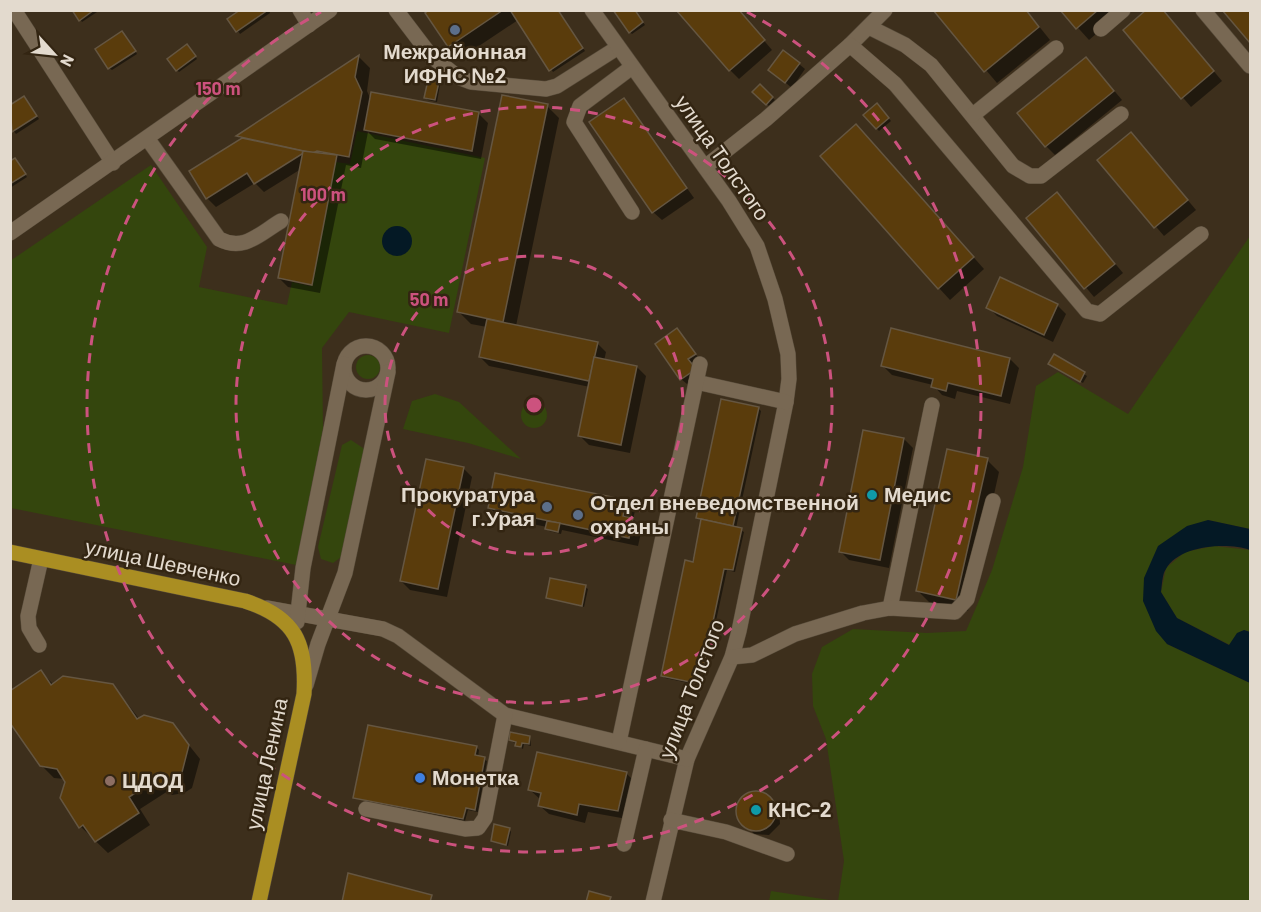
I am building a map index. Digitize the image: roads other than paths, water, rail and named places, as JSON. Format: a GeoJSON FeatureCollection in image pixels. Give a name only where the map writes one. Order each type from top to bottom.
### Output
{"type":"FeatureCollection","features":[{"type":"Feature","properties":{"kind":"main road","name":"улица Шевченко"},"geometry":{"type":"LineString","coordinates":[[10,552],[267,608],[282,618],[296,634]]}},
{"type":"Feature","properties":{"kind":"main road","name":"улица Ленина"},"geometry":{"type":"LineString","coordinates":[[259,902],[304,694],[302,650],[296,634]]}},
{"type":"Feature","properties":{"kind":"street"},"geometry":{"type":"LineString","coordinates":[[14,10],[113,163]]}},
{"type":"Feature","properties":{"kind":"street"},"geometry":{"type":"LineString","coordinates":[[300,10],[309,25]]}},
{"type":"Feature","properties":{"kind":"street"},"geometry":{"type":"LineString","coordinates":[[10,233],[330,10]]}},
{"type":"Feature","properties":{"kind":"street"},"geometry":{"type":"LineString","coordinates":[[396,10],[440,65],[471,82],[546,89],[557,86],[617,48]]}},
{"type":"Feature","properties":{"kind":"street","name":"улица Толстого"},"geometry":{"type":"LineString","coordinates":[[592,10],[617,48],[744,221],[768,275],[788,354],[786,402],[732,657],[687,759],[653,902]]}},
{"type":"Feature","properties":{"kind":"street"},"geometry":{"type":"LineString","coordinates":[[705,167],[766,119],[850,45],[885,10]]}},
{"type":"Feature","properties":{"kind":"street"},"geometry":{"type":"LineString","coordinates":[[1101,29],[1123,10]]}},
{"type":"Feature","properties":{"kind":"street"},"geometry":{"type":"LineString","coordinates":[[1203,10],[1251,66]]}},
{"type":"Feature","properties":{"kind":"street"},"geometry":{"type":"LineString","coordinates":[[869,27],[905,45],[931,65],[1013,166],[1030,176],[1041,176],[1121,114]]}},
{"type":"Feature","properties":{"kind":"street"},"geometry":{"type":"LineString","coordinates":[[850,45],[895,84],[1088,311],[1100,314],[1201,234]]}},
{"type":"Feature","properties":{"kind":"street"},"geometry":{"type":"LineString","coordinates":[[973,115],[1056,48]]}},
{"type":"Feature","properties":{"kind":"street"},"geometry":{"type":"LineString","coordinates":[[632,67],[580,106],[574,122],[632,212]]}},
{"type":"Feature","properties":{"kind":"street"},"geometry":{"type":"LineString","coordinates":[[147,138],[219,238],[230,244],[242,245],[281,221]]}},
{"type":"Feature","properties":{"kind":"street"},"geometry":{"type":"LineString","coordinates":[[296,634],[303,568],[344,364],[354,350],[371,346],[385,356],[388,372],[345,573],[327,619],[304,694]]}},
{"type":"Feature","properties":{"kind":"street"},"geometry":{"type":"LineString","coordinates":[[344,364],[347,381],[362,390],[379,387],[388,372]]}},
{"type":"Feature","properties":{"kind":"street"},"geometry":{"type":"LineString","coordinates":[[619,742],[700,364]]}},
{"type":"Feature","properties":{"kind":"street"},"geometry":{"type":"LineString","coordinates":[[696,382],[786,402]]}},
{"type":"Feature","properties":{"kind":"street"},"geometry":{"type":"LineString","coordinates":[[890,608],[932,405]]}},
{"type":"Feature","properties":{"kind":"street"},"geometry":{"type":"LineString","coordinates":[[732,657],[752,655],[795,634],[863,613],[890,608],[955,612],[968,599],[993,501]]}},
{"type":"Feature","properties":{"kind":"street"},"geometry":{"type":"LineString","coordinates":[[39,645],[29,628],[28,616],[41,559]]}},
{"type":"Feature","properties":{"kind":"street"},"geometry":{"type":"LineString","coordinates":[[267,608],[383,629],[398,636],[505,715],[687,759]]}},
{"type":"Feature","properties":{"kind":"street"},"geometry":{"type":"LineString","coordinates":[[366,809],[465,829],[478,828],[485,818],[505,715]]}},
{"type":"Feature","properties":{"kind":"street"},"geometry":{"type":"LineString","coordinates":[[624,844],[646,749]]}},
{"type":"Feature","properties":{"kind":"street"},"geometry":{"type":"LineString","coordinates":[[671,820],[726,832],[787,854]]}},
{"type":"Feature","properties":{"kind":"water"},"geometry":{"type":"Polygon","coordinates":[[[397,226],[408,230],[412,241],[408,252],[397,256],[386,252],[382,241],[386,230],[397,226]]]}},
{"type":"Feature","properties":{"kind":"water"},"geometry":{"type":"Polygon","coordinates":[[[1208,520],[1250,529],[1250,550],[1217,546],[1192,550],[1172,561],[1165,571],[1161,592],[1177,618],[1229,645],[1237,633],[1244,630],[1250,632],[1250,683],[1167,644],[1156,631],[1143,601],[1144,578],[1158,546],[1187,526],[1208,520]]]}},
{"type":"Feature","properties":{"kind":"place","name":"Межрайонная ИФНС №2"},"geometry":{"type":"Point","coordinates":[455,30]}},
{"type":"Feature","properties":{"kind":"place","name":"Медис"},"geometry":{"type":"Point","coordinates":[872,495]}},
{"type":"Feature","properties":{"kind":"place","name":"Прокуратура г.Урая"},"geometry":{"type":"Point","coordinates":[547,507]}},
{"type":"Feature","properties":{"kind":"place","name":"Отдел вневедомственной охраны"},"geometry":{"type":"Point","coordinates":[578,515]}},
{"type":"Feature","properties":{"kind":"place","name":"Монетка"},"geometry":{"type":"Point","coordinates":[420,778]}},
{"type":"Feature","properties":{"kind":"place","name":"ЦДОД"},"geometry":{"type":"Point","coordinates":[110,781]}},
{"type":"Feature","properties":{"kind":"place","name":"КНС-2"},"geometry":{"type":"Point","coordinates":[756,810]}}]}
